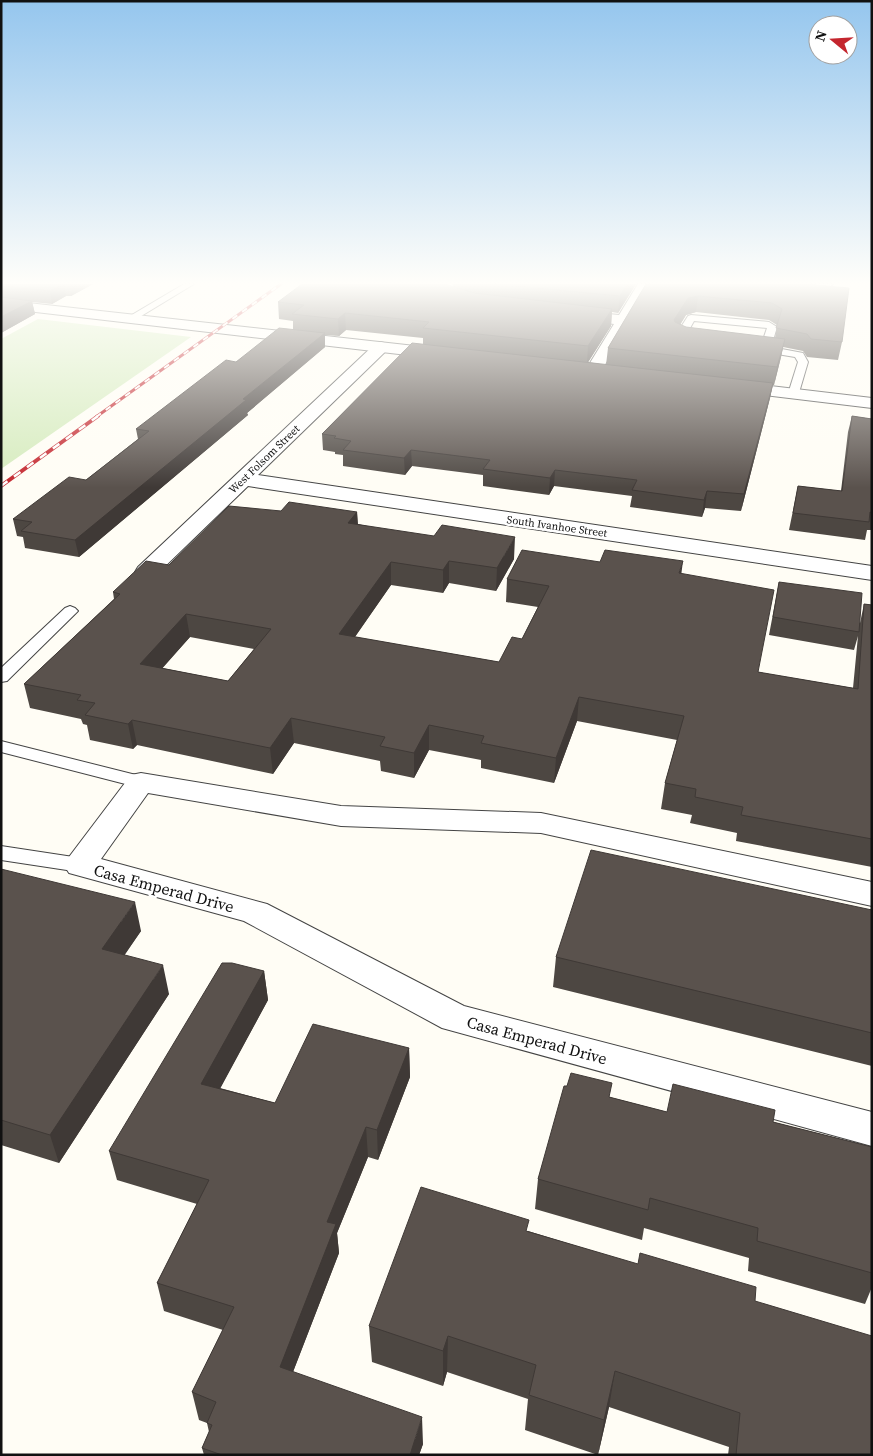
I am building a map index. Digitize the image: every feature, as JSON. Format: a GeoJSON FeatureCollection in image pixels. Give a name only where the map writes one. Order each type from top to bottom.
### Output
{"type":"FeatureCollection","features":[{"type":"Feature","properties":{"kind":"street","name":"West Folsom Street"},"geometry":{"type":"LineString","coordinates":[[146,572],[376,352]]}},
{"type":"Feature","properties":{"kind":"street"},"geometry":{"type":"LineString","coordinates":[[427,352],[455,355]]}},
{"type":"Feature","properties":{"kind":"street"},"geometry":{"type":"LineString","coordinates":[[593,371],[604,352]]}},
{"type":"Feature","properties":{"kind":"street"},"geometry":{"type":"LineString","coordinates":[[573,369],[612,373]]}},
{"type":"Feature","properties":{"kind":"street"},"geometry":{"type":"LineString","coordinates":[[718,385],[872,403]]}},
{"type":"Feature","properties":{"kind":"street","name":"South Ivanhoe Street"},"geometry":{"type":"LineString","coordinates":[[243,479],[872,573]]}},
{"type":"Feature","properties":{"kind":"street"},"geometry":{"type":"LineString","coordinates":[[141,782],[341,816],[540,823],[872,894]]}},
{"type":"Feature","properties":{"kind":"street","name":"Casa Emperad Drive"},"geometry":{"type":"LineString","coordinates":[[141,782],[80,865],[254,912],[455,1018],[872,1129]]}},
{"type":"Feature","properties":{"kind":"lane"},"geometry":{"type":"LineString","coordinates":[[779,352],[799,355],[803,362],[794,394]]}},
{"type":"Feature","properties":{"kind":"lane"},"geometry":{"type":"LineString","coordinates":[[1,677],[70,611]]}},
{"type":"Feature","properties":{"kind":"lane"},"geometry":{"type":"LineString","coordinates":[[1,746],[141,782]]}},
{"type":"Feature","properties":{"kind":"lane"},"geometry":{"type":"LineString","coordinates":[[1,853],[80,865]]}},
{"type":"Feature","properties":{"kind":"green space"},"geometry":{"type":"Polygon","coordinates":[[[1,352],[169,352],[1,469],[1,352]]]}},
{"type":"Feature","properties":{"kind":"building"},"geometry":{"type":"Polygon","coordinates":[[[249,352],[301,352],[243,399],[246,400],[75,540],[21,531],[32,522],[13,519],[69,477],[86,480],[149,431],[136,429],[226,360],[236,362],[249,352]]]}},
{"type":"Feature","properties":{"kind":"building"},"geometry":{"type":"Polygon","coordinates":[[[403,352],[493,352],[773,383],[744,494],[707,491],[704,500],[632,490],[637,480],[555,470],[550,478],[483,469],[490,460],[411,450],[404,458],[343,450],[351,441],[322,434],[403,352]]]}},
{"type":"Feature","properties":{"kind":"building"},"geometry":{"type":"Polygon","coordinates":[[[643,352],[781,352],[777,367],[643,352]]]}},
{"type":"Feature","properties":{"kind":"building"},"geometry":{"type":"Polygon","coordinates":[[[852,416],[872,419],[872,513],[870,512],[869,522],[793,513],[798,486],[842,491],[852,416]]]}},
{"type":"Feature","properties":{"kind":"building"},"geometry":{"type":"Polygon","coordinates":[[[289,502],[357,512],[348,523],[434,536],[442,525],[515,537],[497,568],[449,561],[443,570],[391,562],[339,634],[499,662],[512,637],[522,639],[549,586],[507,579],[522,550],[600,562],[605,550],[683,561],[679,573],[774,590],[758,672],[858,689],[864,604],[872,605],[872,839],[741,815],[743,807],[695,797],[696,789],[665,783],[684,716],[579,697],[556,758],[481,743],[484,736],[429,725],[414,753],[380,746],[385,737],[291,718],[270,748],[132,720],[128,724],[85,715],[95,703],[77,700],[81,695],[24,684],[120,594],[113,592],[146,561],[169,565],[229,506],[281,511],[289,502]],[[186,614],[140,664],[228,681],[271,629],[186,614]]]}},
{"type":"Feature","properties":{"kind":"building"},"geometry":{"type":"Polygon","coordinates":[[[779,582],[862,593],[859,632],[773,617],[779,582]]]}},
{"type":"Feature","properties":{"kind":"building"},"geometry":{"type":"Polygon","coordinates":[[[591,850],[872,910],[872,1033],[556,957],[591,850]]]}},
{"type":"Feature","properties":{"kind":"building"},"geometry":{"type":"Polygon","coordinates":[[[1,869],[135,902],[102,949],[163,965],[50,1135],[1,1120],[1,869]]]}},
{"type":"Feature","properties":{"kind":"building"},"geometry":{"type":"Polygon","coordinates":[[[222,963],[232,963],[264,971],[201,1084],[275,1103],[313,1024],[409,1048],[377,1130],[366,1127],[327,1222],[336,1224],[280,1367],[422,1417],[410,1455],[222,1455],[202,1448],[212,1425],[207,1423],[216,1402],[192,1392],[234,1307],[157,1283],[209,1180],[109,1151],[222,963]]]}},
{"type":"Feature","properties":{"kind":"building"},"geometry":{"type":"Polygon","coordinates":[[[571,1073],[612,1083],[609,1097],[667,1112],[673,1084],[775,1110],[773,1122],[872,1147],[872,1273],[757,1241],[758,1228],[650,1198],[648,1210],[538,1179],[564,1086],[567,1086],[571,1073]]]}},
{"type":"Feature","properties":{"kind":"building"},"geometry":{"type":"Polygon","coordinates":[[[421,1187],[529,1220],[526,1231],[638,1264],[640,1253],[756,1287],[755,1301],[872,1336],[871,1455],[736,1455],[740,1413],[615,1371],[604,1420],[529,1395],[536,1365],[448,1336],[443,1351],[369,1326],[421,1187]]]}},
{"type":"Feature","properties":{"kind":"railway"},"geometry":{"type":"LineString","coordinates":[[96,417],[186,352]]}},
{"type":"Feature","properties":{"kind":"railway"},"geometry":{"type":"LineString","coordinates":[[1,486],[98,416]]}}]}
